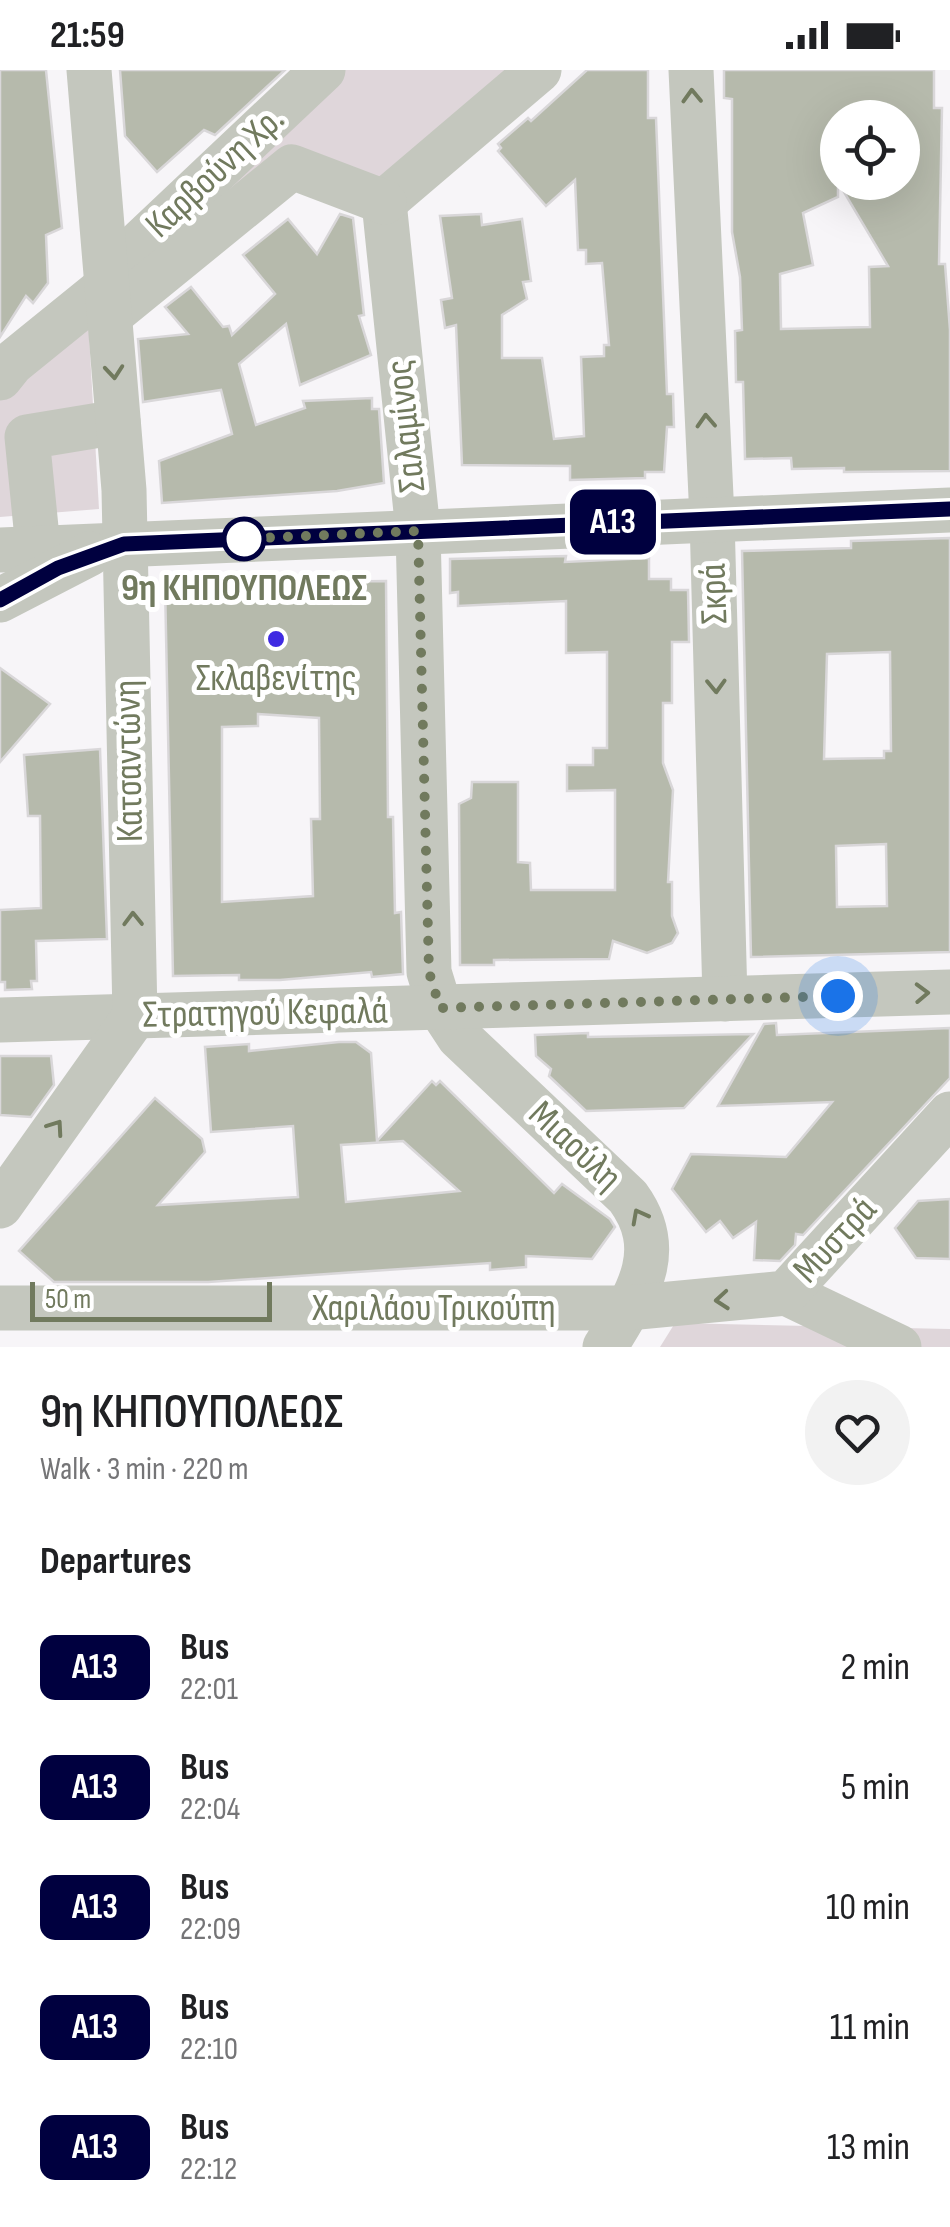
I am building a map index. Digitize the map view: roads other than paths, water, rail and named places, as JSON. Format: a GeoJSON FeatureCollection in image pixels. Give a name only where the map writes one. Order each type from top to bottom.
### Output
{"type":"FeatureCollection","features":[{"type":"Feature","properties":{"kind":"street","name":"Κατσαντώνη"},"geometry":{"type":"LineString","coordinates":[[89,70],[118,422],[124,544],[135,1016]]}},
{"type":"Feature","properties":{"kind":"street","name":"Καρβούνη Χρ."},"geometry":{"type":"LineString","coordinates":[[108,292],[323,70]]}},
{"type":"Feature","properties":{"kind":"street"},"geometry":{"type":"LineString","coordinates":[[0,378],[12,363],[108,292],[292,166],[384,202],[539,70]]}},
{"type":"Feature","properties":{"kind":"street","name":"Σκρά"},"geometry":{"type":"LineString","coordinates":[[691,70],[712,518],[725,999]]}},
{"type":"Feature","properties":{"kind":"street","name":"Σαλαμίνος"},"geometry":{"type":"LineString","coordinates":[[384,202],[418,531],[429,972],[440,1008]]}},
{"type":"Feature","properties":{"kind":"street"},"geometry":{"type":"LineString","coordinates":[[118,422],[28,438],[19,549],[950,510]]}},
{"type":"Feature","properties":{"kind":"street"},"geometry":{"type":"LineString","coordinates":[[0,600],[58,568],[124,544]]}},
{"type":"Feature","properties":{"kind":"street","name":"Στρατηγού Κεφαλά"},"geometry":{"type":"LineString","coordinates":[[0,1020],[950,992]]}},
{"type":"Feature","properties":{"kind":"street","name":"Μιαούλη"},"geometry":{"type":"LineString","coordinates":[[440,1008],[459,1037],[637,1209],[650,1238],[648,1254],[628,1308],[605,1347]]}},
{"type":"Feature","properties":{"kind":"street"},"geometry":{"type":"LineString","coordinates":[[0,1206],[135,1016]]}},
{"type":"Feature","properties":{"kind":"street","name":"Μυστρά"},"geometry":{"type":"LineString","coordinates":[[628,1308],[786,1292],[950,1114]]}},
{"type":"Feature","properties":{"kind":"street"},"geometry":{"type":"LineString","coordinates":[[786,1292],[899,1347]]}},
{"type":"Feature","properties":{"kind":"street","name":"Χαριλάου Τρικούπη"},"geometry":{"type":"LineString","coordinates":[[0,1308],[628,1308]]}},
{"type":"Feature","properties":{"kind":"place","name":"9η ΚΗΠΟΥΠΟΛΕΩΣ"},"geometry":{"type":"Point","coordinates":[244,539]}},
{"type":"Feature","properties":{"kind":"place","name":"Σκλαβενίτης"},"geometry":{"type":"Point","coordinates":[276,639]}}]}
